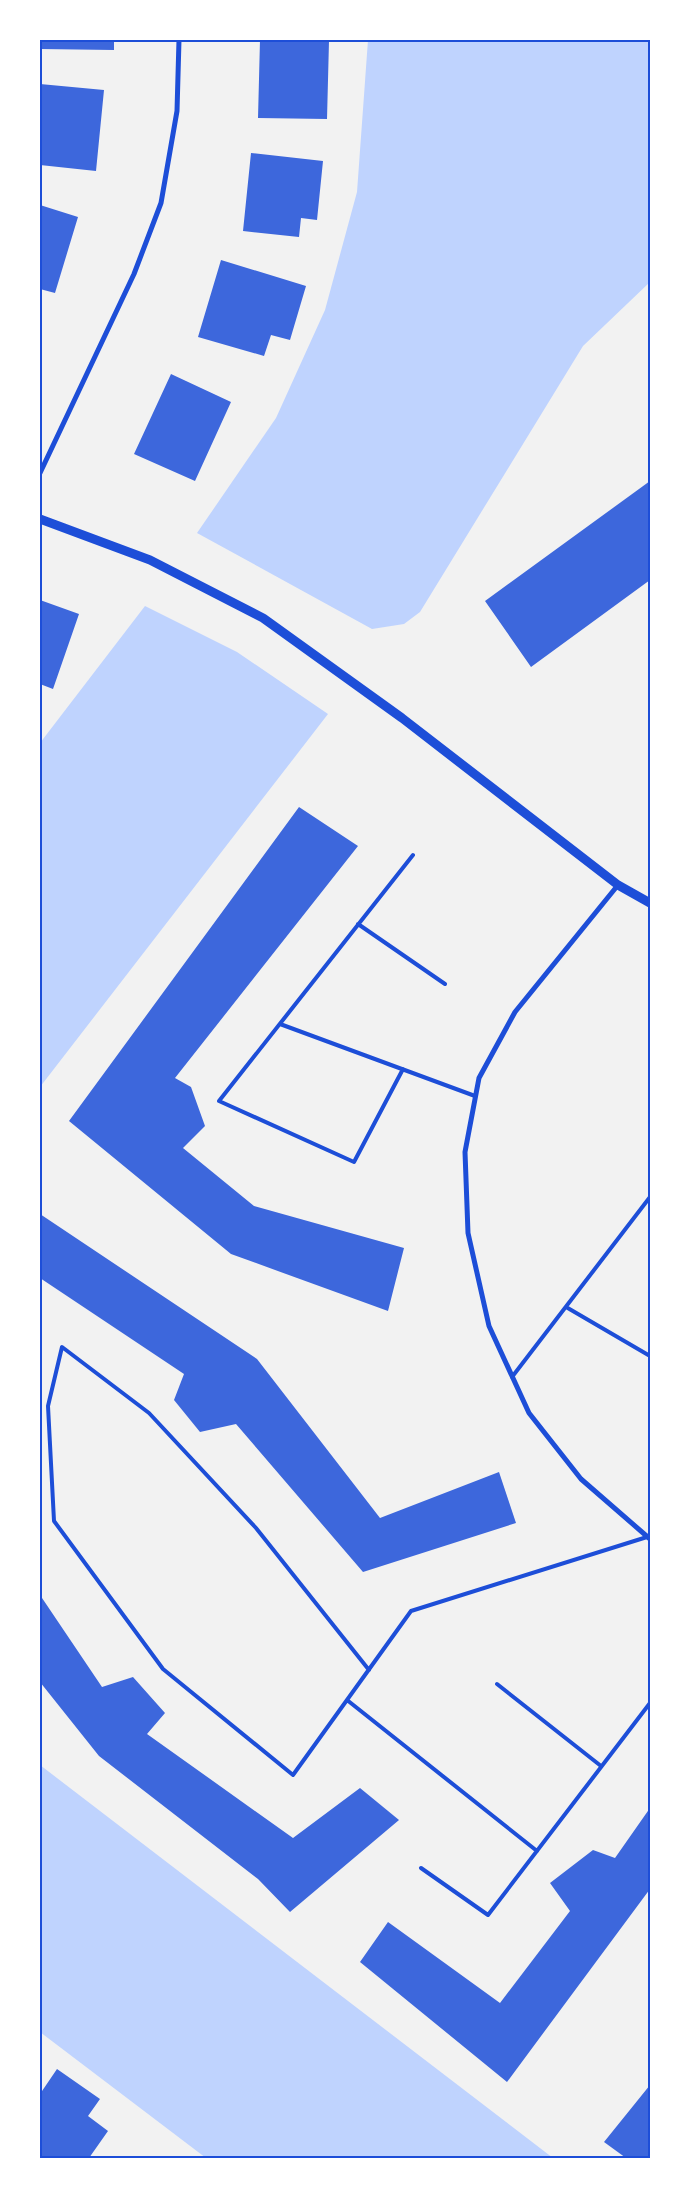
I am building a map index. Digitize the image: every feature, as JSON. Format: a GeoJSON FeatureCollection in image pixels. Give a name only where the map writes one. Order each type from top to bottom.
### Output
{"type":"FeatureCollection","features":[{"type":"Feature","properties":{"kind":"street"},"geometry":{"type":"LineString","coordinates":[[40,473],[134,274],[161,203],[176,111],[179,40]]}},
{"type":"Feature","properties":{"kind":"street"},"geometry":{"type":"LineString","coordinates":[[40,519],[150,560],[263,618],[402,718],[618,885],[650,903]]}},
{"type":"Feature","properties":{"kind":"street"},"geometry":{"type":"LineString","coordinates":[[618,885],[515,1012],[479,1078],[466,1152],[468,1233],[489,1326],[529,1413],[581,1479],[648,1538]]}},
{"type":"Feature","properties":{"kind":"lane"},"geometry":{"type":"LineString","coordinates":[[403,1069],[354,1162],[219,1101],[413,855]]}},
{"type":"Feature","properties":{"kind":"lane"},"geometry":{"type":"LineString","coordinates":[[358,924],[445,984]]}},
{"type":"Feature","properties":{"kind":"lane"},"geometry":{"type":"LineString","coordinates":[[280,1024],[475,1096]]}},
{"type":"Feature","properties":{"kind":"lane"},"geometry":{"type":"LineString","coordinates":[[512,1377],[650,1197]]}},
{"type":"Feature","properties":{"kind":"lane"},"geometry":{"type":"LineString","coordinates":[[566,1307],[650,1356]]}},
{"type":"Feature","properties":{"kind":"lane"},"geometry":{"type":"LineString","coordinates":[[369,1670],[256,1528],[149,1413],[62,1347],[48,1406],[54,1521],[163,1669],[293,1775],[348,1700],[411,1611],[648,1538]]}},
{"type":"Feature","properties":{"kind":"lane"},"geometry":{"type":"LineString","coordinates":[[497,1684],[602,1766]]}},
{"type":"Feature","properties":{"kind":"lane"},"geometry":{"type":"LineString","coordinates":[[348,1700],[537,1851]]}},
{"type":"Feature","properties":{"kind":"lane"},"geometry":{"type":"LineString","coordinates":[[421,1868],[488,1915],[650,1703]]}},
{"type":"Feature","properties":{"kind":"water"},"geometry":{"type":"Polygon","coordinates":[[[368,40],[650,40],[650,282],[583,346],[420,612],[404,624],[372,629],[197,533],[276,418],[325,310],[357,192],[368,40]]]}},
{"type":"Feature","properties":{"kind":"water"},"geometry":{"type":"Polygon","coordinates":[[[145,606],[237,652],[328,714],[40,1087],[40,743],[145,606]]]}},
{"type":"Feature","properties":{"kind":"water"},"geometry":{"type":"Polygon","coordinates":[[[40,1765],[553,2158],[206,2158],[40,2032],[40,1765]]]}},
{"type":"Feature","properties":{"kind":"building"},"geometry":{"type":"Polygon","coordinates":[[[40,40],[114,40],[114,50],[40,49],[40,40]]]}},
{"type":"Feature","properties":{"kind":"building"},"geometry":{"type":"Polygon","coordinates":[[[260,40],[329,41],[327,119],[258,118],[260,40]]]}},
{"type":"Feature","properties":{"kind":"building"},"geometry":{"type":"Polygon","coordinates":[[[40,84],[104,90],[96,171],[40,165],[40,84]]]}},
{"type":"Feature","properties":{"kind":"building"},"geometry":{"type":"Polygon","coordinates":[[[251,153],[323,161],[317,220],[301,218],[299,237],[243,231],[251,153]]]}},
{"type":"Feature","properties":{"kind":"building"},"geometry":{"type":"Polygon","coordinates":[[[40,205],[78,217],[55,293],[40,289],[40,205]]]}},
{"type":"Feature","properties":{"kind":"building"},"geometry":{"type":"Polygon","coordinates":[[[221,260],[306,286],[290,340],[271,335],[264,356],[198,337],[221,260]]]}},
{"type":"Feature","properties":{"kind":"building"},"geometry":{"type":"Polygon","coordinates":[[[171,374],[231,402],[195,481],[134,454],[171,374]]]}},
{"type":"Feature","properties":{"kind":"building"},"geometry":{"type":"Polygon","coordinates":[[[650,481],[650,580],[531,667],[485,601],[650,481]]]}},
{"type":"Feature","properties":{"kind":"building"},"geometry":{"type":"Polygon","coordinates":[[[40,600],[79,614],[53,689],[40,684],[40,600]]]}},
{"type":"Feature","properties":{"kind":"building"},"geometry":{"type":"Polygon","coordinates":[[[299,807],[358,846],[175,1078],[191,1087],[205,1126],[183,1148],[254,1206],[404,1248],[388,1311],[231,1254],[69,1121],[299,807]]]}},
{"type":"Feature","properties":{"kind":"building"},"geometry":{"type":"Polygon","coordinates":[[[40,1214],[257,1359],[380,1518],[499,1472],[516,1523],[363,1572],[236,1424],[200,1432],[174,1400],[184,1374],[40,1278],[40,1214]]]}},
{"type":"Feature","properties":{"kind":"building"},"geometry":{"type":"Polygon","coordinates":[[[40,1595],[102,1687],[133,1677],[165,1713],[147,1734],[293,1838],[360,1788],[399,1820],[290,1912],[258,1879],[99,1756],[40,1682],[40,1595]]]}},
{"type":"Feature","properties":{"kind":"building"},"geometry":{"type":"Polygon","coordinates":[[[650,1808],[650,1889],[507,2082],[360,1962],[388,1922],[500,2003],[570,1911],[550,1883],[593,1850],[615,1858],[650,1808]]]}},
{"type":"Feature","properties":{"kind":"building"},"geometry":{"type":"Polygon","coordinates":[[[57,2069],[100,2099],[88,2116],[108,2131],[89,2158],[40,2158],[40,2094],[57,2069]]]}},
{"type":"Feature","properties":{"kind":"building"},"geometry":{"type":"Polygon","coordinates":[[[650,2085],[650,2158],[626,2158],[604,2142],[650,2085]]]}}]}
